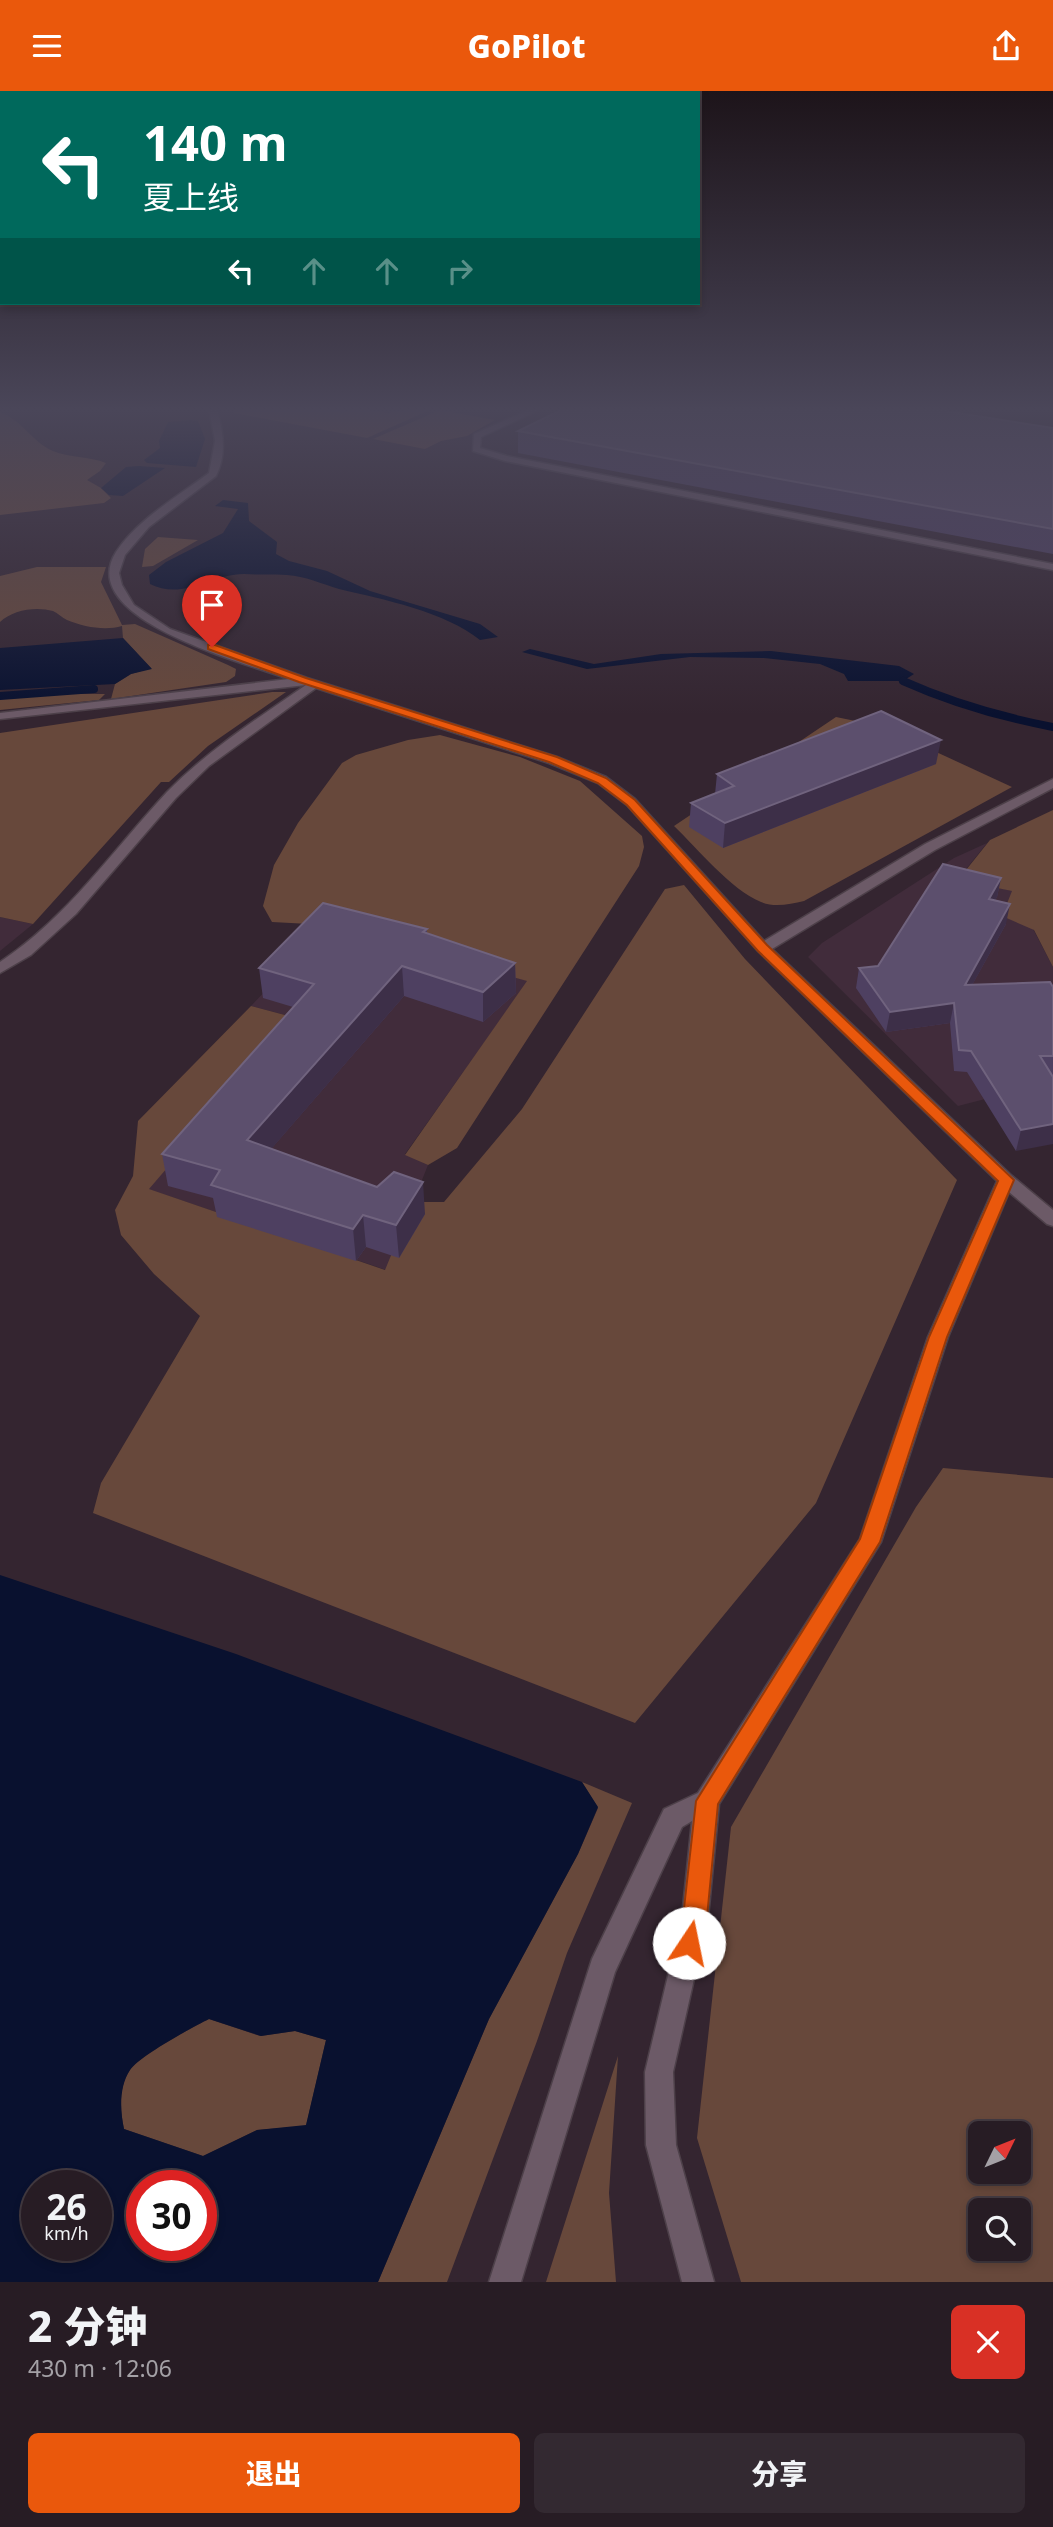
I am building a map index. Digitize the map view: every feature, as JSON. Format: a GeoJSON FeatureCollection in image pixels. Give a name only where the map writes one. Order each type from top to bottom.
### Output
{"type":"FeatureCollection","features":[{"type":"Feature","properties":{"kind":"street"},"geometry":{"type":"LineString","coordinates":[[167,511],[128,543],[120,554],[114,573],[117,585],[130,607],[166,631],[309,682],[553,760],[602,780],[631,802],[763,948],[1006,1180],[1053,1220]]}},
{"type":"Feature","properties":{"kind":"street"},"geometry":{"type":"LineString","coordinates":[[773,511],[1053,567]]}},
{"type":"Feature","properties":{"kind":"street"},"geometry":{"type":"LineString","coordinates":[[0,716],[309,682]]}},
{"type":"Feature","properties":{"kind":"street"},"geometry":{"type":"LineString","coordinates":[[0,969],[50,933],[172,794],[222,748],[309,682]]}},
{"type":"Feature","properties":{"kind":"street"},"geometry":{"type":"LineString","coordinates":[[763,948],[930,847],[1053,783]]}},
{"type":"Feature","properties":{"kind":"street"},"geometry":{"type":"LineString","coordinates":[[698,2282],[661,2145],[659,2072],[695,1917],[707,1801],[870,1542],[938,1337],[1006,1180]]}},
{"type":"Feature","properties":{"kind":"street"},"geometry":{"type":"LineString","coordinates":[[505,2282],[603,1969],[673,1818],[707,1801]]}},
{"type":"Feature","properties":{"kind":"shaded area"},"geometry":{"type":"Polygon","coordinates":[[[0,511],[33,511],[0,515],[0,511]]]}},
{"type":"Feature","properties":{"kind":"shaded area"},"geometry":{"type":"Polygon","coordinates":[[[158,537],[198,540],[153,566],[142,567],[145,549],[158,537]]]}},
{"type":"Feature","properties":{"kind":"shaded area"},"geometry":{"type":"Polygon","coordinates":[[[37,567],[106,567],[101,582],[122,625],[135,624],[228,665],[236,669],[235,676],[226,682],[111,699],[115,684],[131,674],[151,668],[123,638],[122,626],[87,626],[67,620],[53,611],[39,609],[18,612],[0,622],[0,576],[37,567]]]}},
{"type":"Feature","properties":{"kind":"shaded area"},"geometry":{"type":"Polygon","coordinates":[[[286,692],[208,746],[169,782],[161,782],[33,924],[0,917],[0,733],[286,692]]]}},
{"type":"Feature","properties":{"kind":"shaded area"},"geometry":{"type":"Polygon","coordinates":[[[105,694],[99,700],[0,710],[0,699],[105,694]]]}},
{"type":"Feature","properties":{"kind":"shaded area"},"geometry":{"type":"Polygon","coordinates":[[[836,717],[880,726],[1012,787],[804,901],[766,904],[749,896],[726,878],[674,826],[836,717]]]}},
{"type":"Feature","properties":{"kind":"shaded area"},"geometry":{"type":"Polygon","coordinates":[[[440,735],[520,757],[580,781],[642,836],[644,847],[639,866],[457,1148],[428,1165],[405,1155],[527,981],[328,925],[272,922],[263,906],[274,865],[298,823],[342,763],[356,755],[408,740],[440,735]]]}},
{"type":"Feature","properties":{"kind":"shaded area"},"geometry":{"type":"Polygon","coordinates":[[[1053,810],[1053,967],[1034,930],[1002,916],[1012,891],[958,880],[990,840],[1053,810]]]}},
{"type":"Feature","properties":{"kind":"shaded area"},"geometry":{"type":"Polygon","coordinates":[[[987,843],[958,879],[1013,891],[1053,967],[1053,1090],[997,1096],[958,1106],[808,957],[822,943],[954,858],[987,843]]]}},
{"type":"Feature","properties":{"kind":"shaded area"},"geometry":{"type":"Polygon","coordinates":[[[684,885],[745,959],[957,1180],[816,1503],[635,1723],[93,1513],[101,1483],[200,1316],[154,1274],[121,1235],[115,1210],[133,1176],[138,1121],[251,1006],[296,1018],[149,1189],[385,1270],[413,1202],[444,1202],[522,1109],[665,889],[684,885]]]}},
{"type":"Feature","properties":{"kind":"shaded area"},"geometry":{"type":"Polygon","coordinates":[[[0,917],[33,924],[0,951],[0,917]]]}},
{"type":"Feature","properties":{"kind":"shaded area"},"geometry":{"type":"Polygon","coordinates":[[[328,925],[528,981],[405,1154],[428,1165],[386,1270],[148,1189],[296,1018],[251,1006],[328,925]]]}},
{"type":"Feature","properties":{"kind":"shaded area"},"geometry":{"type":"Polygon","coordinates":[[[943,1468],[1053,1478],[1053,2282],[741,2282],[697,2138],[731,1827],[916,1507],[943,1468]]]}},
{"type":"Feature","properties":{"kind":"shaded area"},"geometry":{"type":"Polygon","coordinates":[[[582,1782],[632,1803],[567,1953],[447,2282],[378,2282],[489,2019],[578,1854],[598,1808],[582,1782]]]}},
{"type":"Feature","properties":{"kind":"shaded area"},"geometry":{"type":"Polygon","coordinates":[[[209,2019],[260,2036],[295,2031],[326,2040],[306,2126],[257,2130],[203,2156],[124,2129],[122,2091],[130,2070],[155,2050],[209,2019]]]}},
{"type":"Feature","properties":{"kind":"shaded area"},"geometry":{"type":"Polygon","coordinates":[[[618,2056],[609,2193],[616,2282],[546,2282],[618,2056]]]}},
{"type":"Feature","properties":{"kind":"water"},"geometry":{"type":"Polygon","coordinates":[[[237,511],[248,511],[249,521],[277,542],[276,554],[289,561],[327,571],[370,591],[480,624],[498,637],[480,640],[466,630],[432,614],[294,576],[232,575],[174,590],[150,584],[149,575],[166,562],[223,533],[237,511]]]}},
{"type":"Feature","properties":{"kind":"water"},"geometry":{"type":"Polygon","coordinates":[[[123,638],[152,669],[131,674],[115,684],[0,690],[0,648],[123,638]]]}},
{"type":"Feature","properties":{"kind":"water"},"geometry":{"type":"Polygon","coordinates":[[[530,649],[594,664],[661,654],[771,651],[899,666],[914,674],[903,681],[848,681],[844,674],[820,664],[764,658],[690,657],[587,669],[522,652],[530,649]]]}},
{"type":"Feature","properties":{"kind":"water"},"geometry":{"type":"Polygon","coordinates":[[[0,1575],[236,1654],[582,1782],[598,1807],[578,1854],[489,2019],[378,2282],[0,2282],[0,1575]],[[209,2019],[155,2050],[135,2064],[126,2077],[121,2099],[124,2129],[203,2156],[257,2130],[306,2125],[326,2040],[295,2031],[261,2036],[209,2019]]]}},
{"type":"Feature","properties":{"kind":"building"},"geometry":{"type":"Polygon","coordinates":[[[956,511],[1053,511],[1053,529],[956,511]]]}},
{"type":"Feature","properties":{"kind":"building"},"geometry":{"type":"Polygon","coordinates":[[[881,711],[941,740],[725,823],[691,803],[734,786],[717,774],[881,711]]]}},
{"type":"Feature","properties":{"kind":"building"},"geometry":{"type":"Polygon","coordinates":[[[943,864],[1001,878],[989,899],[1010,904],[965,985],[1050,982],[1053,987],[1053,1056],[1040,1056],[1053,1077],[1053,1124],[1021,1130],[971,1051],[959,1050],[954,1003],[890,1012],[859,968],[878,966],[943,864]]]}},
{"type":"Feature","properties":{"kind":"building"},"geometry":{"type":"Polygon","coordinates":[[[323,903],[427,929],[423,932],[515,963],[483,992],[402,966],[247,1140],[377,1187],[394,1172],[423,1182],[396,1225],[363,1215],[353,1229],[211,1185],[220,1170],[162,1154],[314,984],[259,968],[323,903]]]}},
{"type":"Feature","properties":{"kind":"waterway"},"geometry":{"type":"LineString","coordinates":[[903,681],[977,709],[1053,727]]}},
{"type":"Feature","properties":{"kind":"waterway"},"geometry":{"type":"LineString","coordinates":[[0,696],[94,689]]}},
{"type":"Feature","properties":{"kind":"route"},"geometry":{"type":"LineString","coordinates":[[212,647],[303,680],[553,760],[602,780],[631,802],[763,948],[1006,1180],[938,1337],[870,1542],[707,1801],[695,1917],[689,1943]]}}]}
